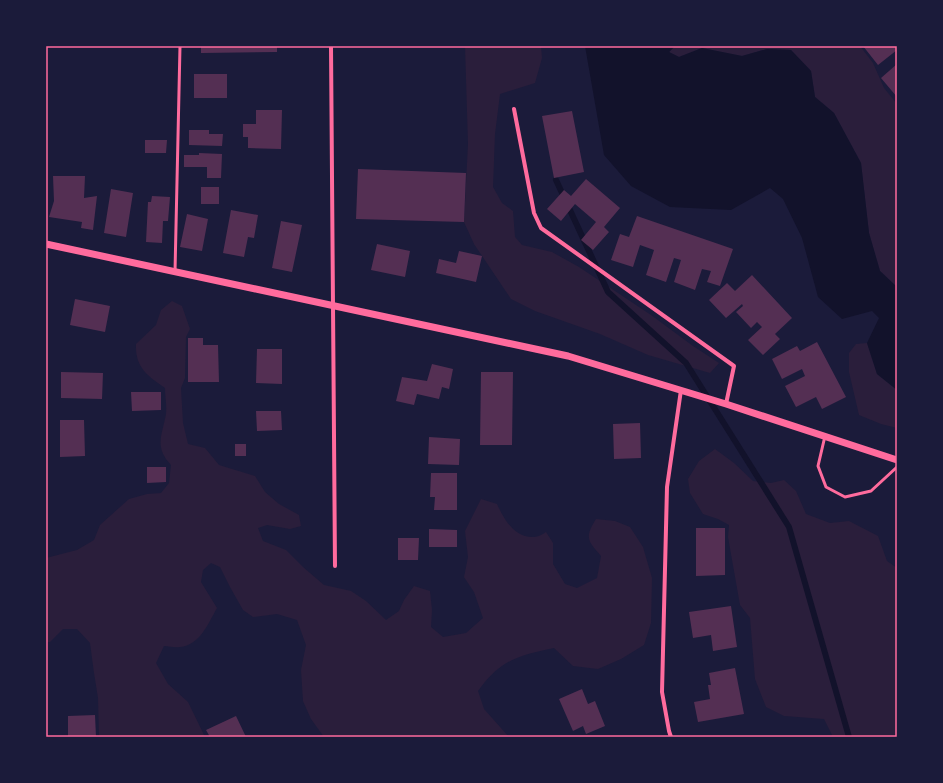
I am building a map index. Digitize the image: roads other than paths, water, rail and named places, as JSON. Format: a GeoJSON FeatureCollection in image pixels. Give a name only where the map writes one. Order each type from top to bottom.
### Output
{"type":"FeatureCollection","features":[{"type":"Feature","properties":{"kind":"street"},"geometry":{"type":"LineString","coordinates":[[331,46],[335,566]]}},
{"type":"Feature","properties":{"kind":"street"},"geometry":{"type":"LineString","coordinates":[[514,109],[534,213],[541,228],[734,366],[726,404]]}},
{"type":"Feature","properties":{"kind":"street"},"geometry":{"type":"LineString","coordinates":[[46,244],[568,356],[726,404],[897,460]]}},
{"type":"Feature","properties":{"kind":"street"},"geometry":{"type":"LineString","coordinates":[[671,737],[662,692],[667,487],[681,390]]}},
{"type":"Feature","properties":{"kind":"lane"},"geometry":{"type":"LineString","coordinates":[[175,272],[180,46]]}},
{"type":"Feature","properties":{"kind":"lane"},"geometry":{"type":"LineString","coordinates":[[825,436],[818,466],[826,486],[845,497],[871,490],[897,467]]}},
{"type":"Feature","properties":{"kind":"waterway"},"geometry":{"type":"LineString","coordinates":[[556,180],[608,292],[686,363],[789,527],[849,737]]}}]}
